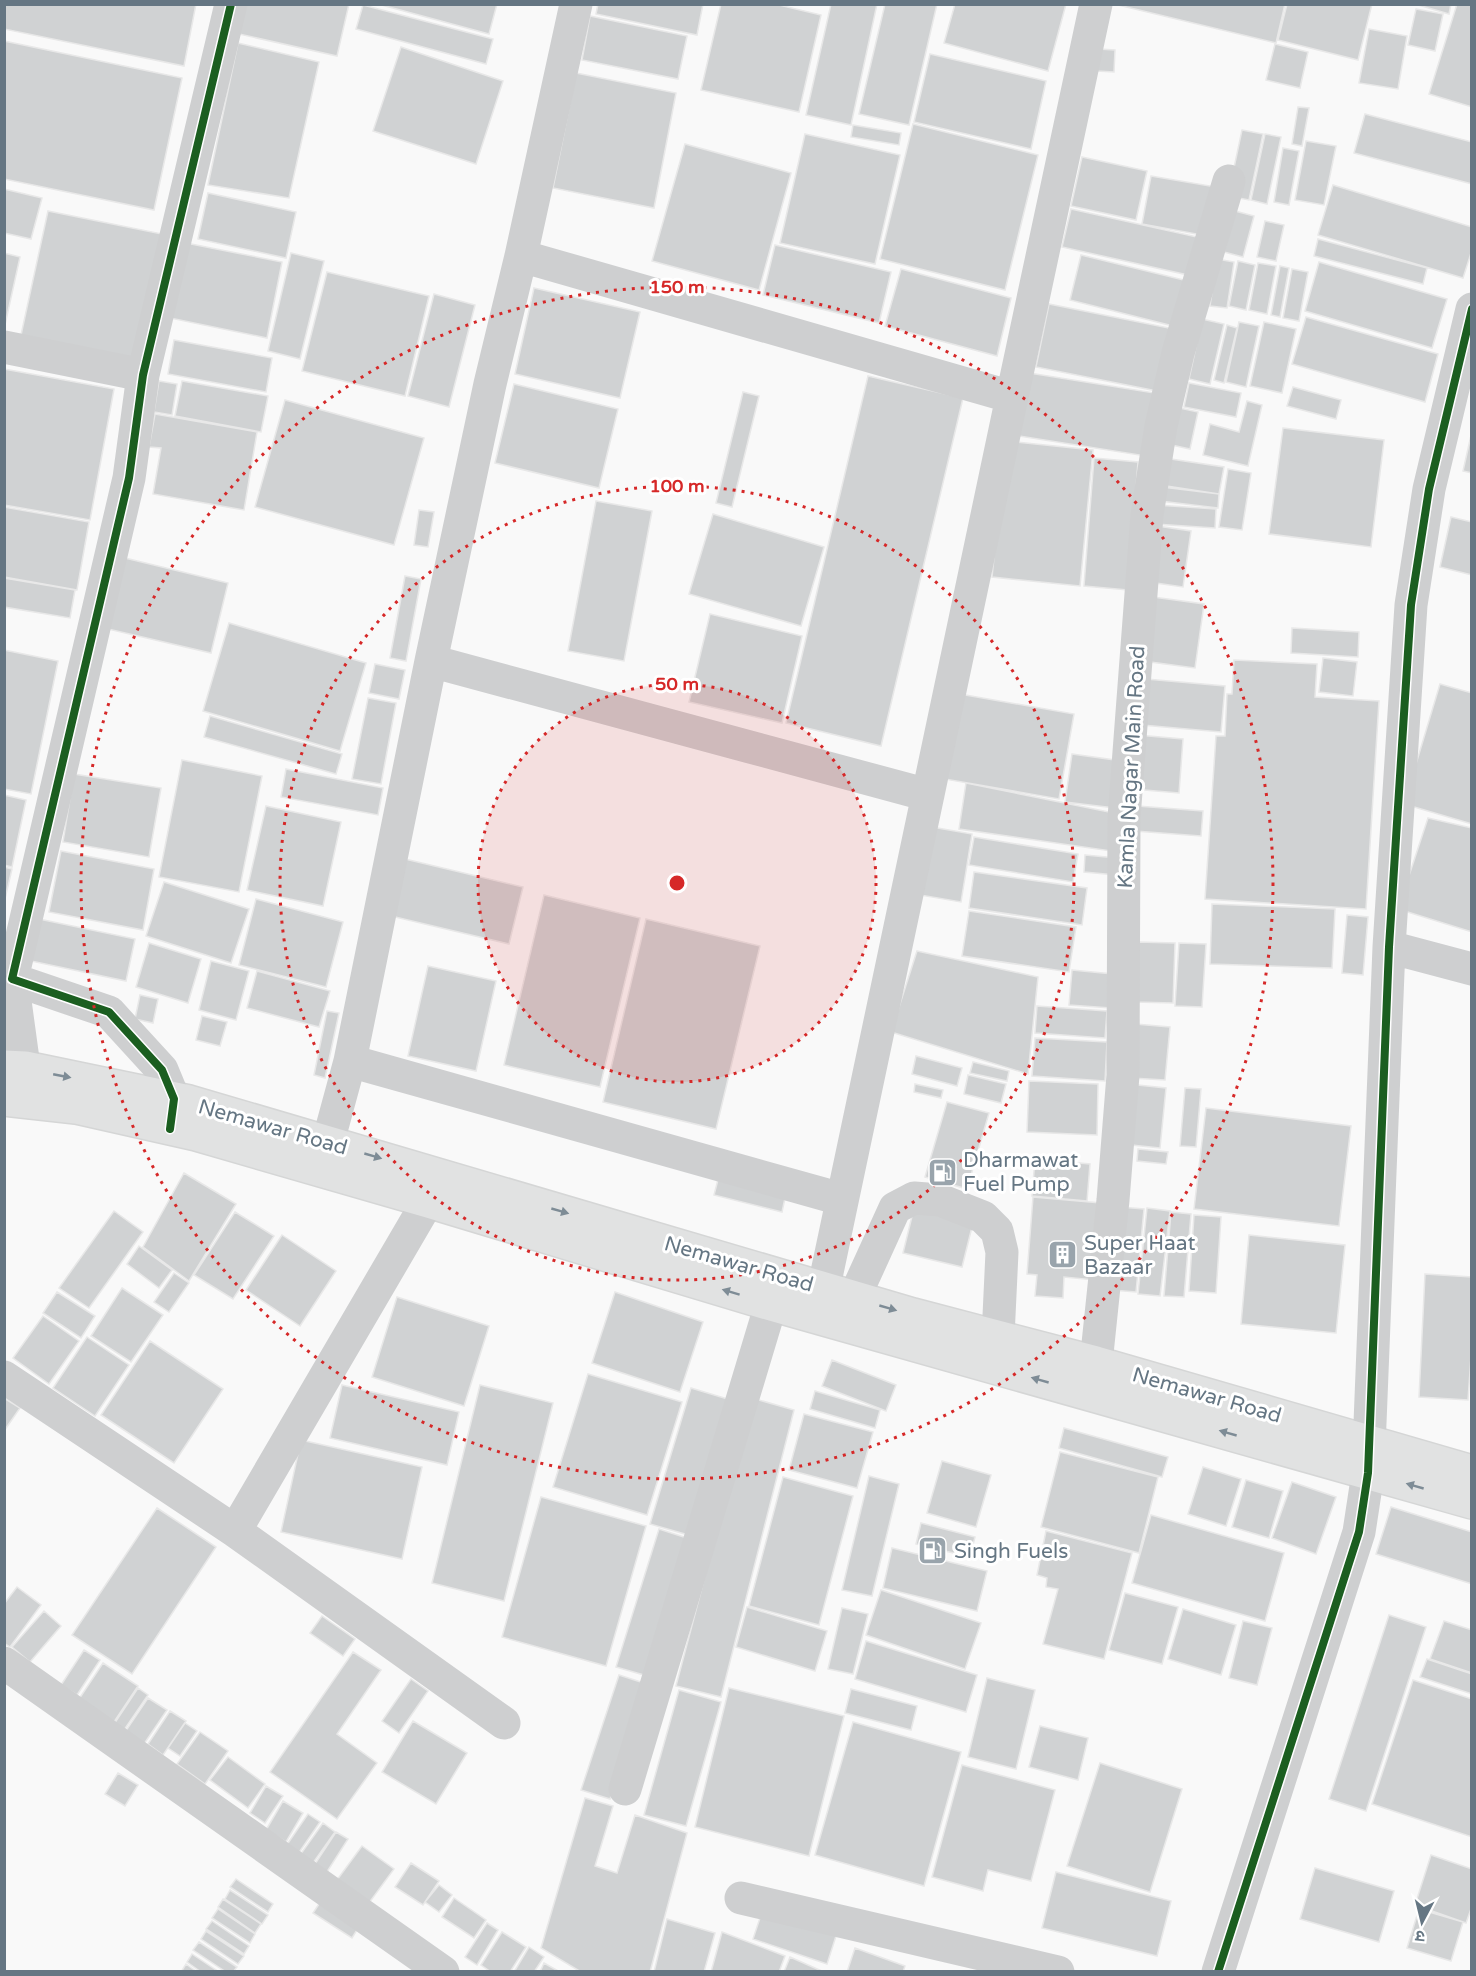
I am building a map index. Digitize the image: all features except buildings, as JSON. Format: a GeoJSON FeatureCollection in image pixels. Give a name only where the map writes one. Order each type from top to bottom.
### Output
{"type":"FeatureCollection","features":[{"type":"Feature","properties":{"kind":"highway","name":"Nemawar Road"},"geometry":{"type":"LineString","coordinates":[[15,1068],[820,1303],[1368,1457],[1472,1472]]}},
{"type":"Feature","properties":{"kind":"highway","name":"Nemawar Road"},"geometry":{"type":"LineString","coordinates":[[17,1101],[172,1114]]}},
{"type":"Feature","properties":{"kind":"highway","name":"Nemawar Road"},"geometry":{"type":"LineString","coordinates":[[322,1156],[428,1201],[771,1304],[820,1303],[854,1298],[1096,1363],[1368,1457],[1472,1502]]}},
{"type":"Feature","properties":{"kind":"street"},"geometry":{"type":"LineString","coordinates":[[17,1101],[8,977],[129,478],[143,375],[231,4]]}},
{"type":"Feature","properties":{"kind":"street"},"geometry":{"type":"LineString","coordinates":[[322,1156],[350,1061],[490,384],[521,256],[576,4]]}},
{"type":"Feature","properties":{"kind":"street"},"geometry":{"type":"LineString","coordinates":[[820,1303],[1096,4]]}},
{"type":"Feature","properties":{"kind":"street","name":"Kamla Nagar Main Road"},"geometry":{"type":"LineString","coordinates":[[1096,1363],[1123,1075],[1124,818],[1147,516],[1161,426],[1178,353],[1229,181]]}},
{"type":"Feature","properties":{"kind":"street"},"geometry":{"type":"LineString","coordinates":[[521,256],[1012,397]]}},
{"type":"Feature","properties":{"kind":"street"},"geometry":{"type":"LineString","coordinates":[[1218,1971],[1359,1532],[1368,1457],[1389,947],[1411,605],[1429,489],[1472,309]]}},
{"type":"Feature","properties":{"kind":"street"},"geometry":{"type":"LineString","coordinates":[[4,347],[143,375]]}},
{"type":"Feature","properties":{"kind":"street"},"geometry":{"type":"LineString","coordinates":[[431,661],[928,795]]}},
{"type":"Feature","properties":{"kind":"street"},"geometry":{"type":"LineString","coordinates":[[1389,947],[1472,969]]}},
{"type":"Feature","properties":{"kind":"street"},"geometry":{"type":"LineString","coordinates":[[8,977],[109,1012],[162,1070],[172,1114]]}},
{"type":"Feature","properties":{"kind":"street"},"geometry":{"type":"LineString","coordinates":[[350,1061],[841,1199]]}},
{"type":"Feature","properties":{"kind":"street"},"geometry":{"type":"LineString","coordinates":[[854,1298],[895,1208],[914,1198],[940,1200],[982,1217],[997,1231],[1002,1252],[998,1337]]}},
{"type":"Feature","properties":{"kind":"street"},"geometry":{"type":"LineString","coordinates":[[235,1531],[428,1201]]}},
{"type":"Feature","properties":{"kind":"street"},"geometry":{"type":"LineString","coordinates":[[625,1789],[771,1304]]}},
{"type":"Feature","properties":{"kind":"street"},"geometry":{"type":"LineString","coordinates":[[4,1377],[235,1531],[504,1723]]}},
{"type":"Feature","properties":{"kind":"street"},"geometry":{"type":"LineString","coordinates":[[4,1663],[443,1971]]}},
{"type":"Feature","properties":{"kind":"street"},"geometry":{"type":"LineString","coordinates":[[741,1898],[1058,1971]]}},
{"type":"Feature","properties":{"kind":"cycle path"},"geometry":{"type":"LineString","coordinates":[[170,1129],[174,1099],[162,1070],[109,1012],[12,979],[129,478],[143,375],[231,4]]}},
{"type":"Feature","properties":{"kind":"cycle path"},"geometry":{"type":"LineString","coordinates":[[1218,1972],[1359,1532],[1368,1473],[1389,947],[1411,605],[1429,489],[1472,309]]}},
{"type":"Feature","properties":{"kind":"place","name":"Dharmawat Fuel Pump"},"geometry":{"type":"Point","coordinates":[942,1172]}},
{"type":"Feature","properties":{"kind":"place","name":"Super Haat Bazaar"},"geometry":{"type":"Point","coordinates":[1063,1255]}},
{"type":"Feature","properties":{"kind":"place","name":"Singh Fuels"},"geometry":{"type":"Point","coordinates":[933,1551]}}]}
